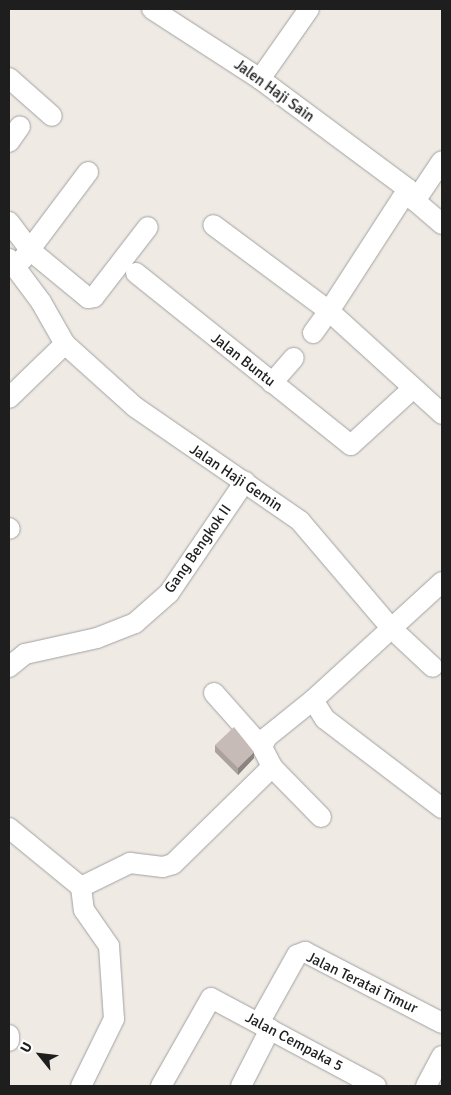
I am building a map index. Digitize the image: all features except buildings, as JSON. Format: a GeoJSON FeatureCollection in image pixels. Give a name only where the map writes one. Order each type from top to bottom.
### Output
{"type":"FeatureCollection","features":[{"type":"Feature","properties":{"kind":"street","name":"Jalen Haji Sain"},"geometry":{"type":"LineString","coordinates":[[152,9],[260,79],[392,178],[404,184],[411,197],[442,224]]}},
{"type":"Feature","properties":{"kind":"street"},"geometry":{"type":"LineString","coordinates":[[260,79],[309,9]]}},
{"type":"Feature","properties":{"kind":"street"},"geometry":{"type":"LineString","coordinates":[[9,78],[52,116]]}},
{"type":"Feature","properties":{"kind":"street"},"geometry":{"type":"LineString","coordinates":[[313,333],[411,197],[442,161]]}},
{"type":"Feature","properties":{"kind":"street"},"geometry":{"type":"LineString","coordinates":[[12,264],[30,251],[88,172]]}},
{"type":"Feature","properties":{"kind":"street"},"geometry":{"type":"LineString","coordinates":[[9,222],[30,251],[88,298],[148,227]]}},
{"type":"Feature","properties":{"kind":"street"},"geometry":{"type":"LineString","coordinates":[[213,225],[329,311],[411,390],[442,414]]}},
{"type":"Feature","properties":{"kind":"street","name":"Jalan Haji Gemin"},"geometry":{"type":"LineString","coordinates":[[12,264],[65,344],[135,407],[245,481],[300,521],[392,628],[432,667]]}},
{"type":"Feature","properties":{"kind":"street","name":"Jalan Buntu"},"geometry":{"type":"LineString","coordinates":[[136,273],[351,445],[411,390]]}},
{"type":"Feature","properties":{"kind":"street"},"geometry":{"type":"LineString","coordinates":[[9,398],[65,344]]}},
{"type":"Feature","properties":{"kind":"street"},"geometry":{"type":"LineString","coordinates":[[272,383],[294,358]]}},
{"type":"Feature","properties":{"kind":"street","name":"Gang Bengkok II"},"geometry":{"type":"LineString","coordinates":[[9,667],[25,654],[97,638],[135,623],[169,594],[245,481]]}},
{"type":"Feature","properties":{"kind":"street"},"geometry":{"type":"LineString","coordinates":[[262,747],[267,737],[313,700],[442,582]]}},
{"type":"Feature","properties":{"kind":"street"},"geometry":{"type":"LineString","coordinates":[[214,693],[262,747],[272,767],[321,817]]}},
{"type":"Feature","properties":{"kind":"street"},"geometry":{"type":"LineString","coordinates":[[313,700],[325,718],[442,808]]}},
{"type":"Feature","properties":{"kind":"street"},"geometry":{"type":"LineString","coordinates":[[80,887],[130,863],[163,867],[173,864],[272,767]]}},
{"type":"Feature","properties":{"kind":"street"},"geometry":{"type":"LineString","coordinates":[[9,828],[80,887],[84,910],[109,946],[114,1018],[81,1086]]}},
{"type":"Feature","properties":{"kind":"street","name":"Jalan Teratai Timur"},"geometry":{"type":"LineString","coordinates":[[241,1086],[265,1026],[297,955],[305,952],[442,1023]]}},
{"type":"Feature","properties":{"kind":"street","name":"Jalan Cempaka 5"},"geometry":{"type":"LineString","coordinates":[[161,1086],[211,998],[265,1026],[342,1078],[376,1086]]}},
{"type":"Feature","properties":{"kind":"street"},"geometry":{"type":"LineString","coordinates":[[9,1034],[9,1041]]}}]}
